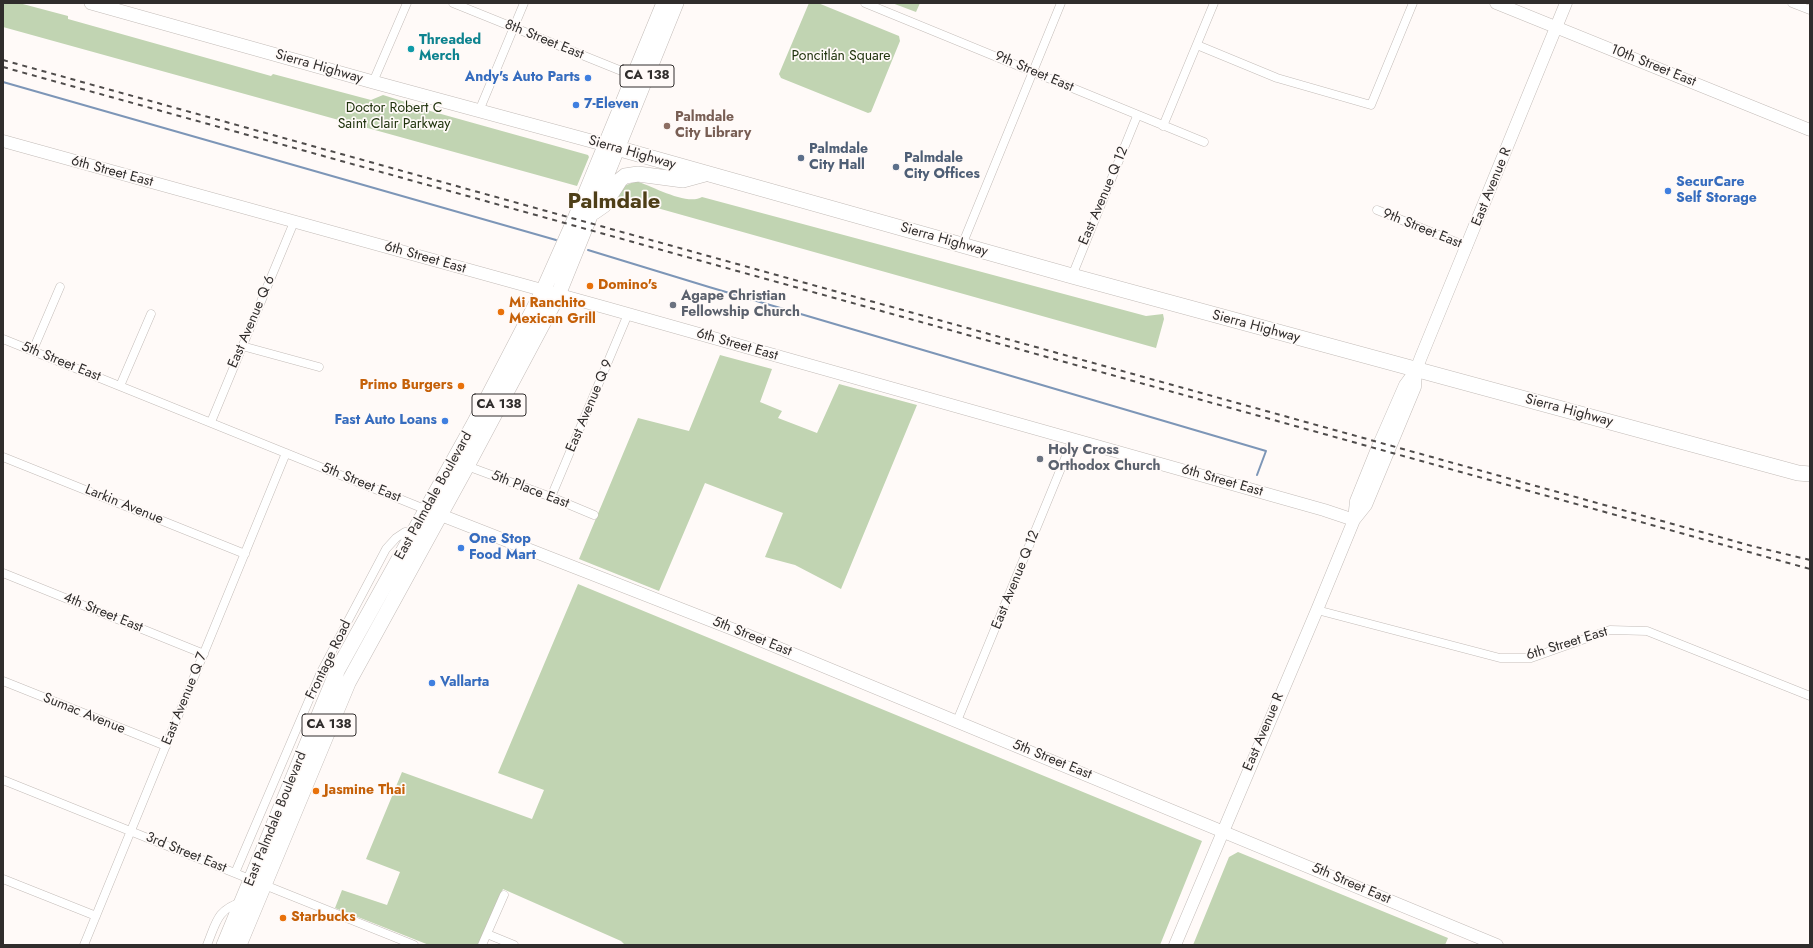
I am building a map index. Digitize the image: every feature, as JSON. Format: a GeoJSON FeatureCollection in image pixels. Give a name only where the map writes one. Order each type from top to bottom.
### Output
{"type":"FeatureCollection","features":[{"type":"Feature","properties":{"kind":"highway","name":"East Palmdale Boulevard"},"geometry":{"type":"LineString","coordinates":[[224,945],[242,901],[258,882],[339,701],[433,512],[590,216],[634,76],[664,3]]}},
{"type":"Feature","properties":{"kind":"highway","name":"East Palmdale Boulevard"},"geometry":{"type":"LineString","coordinates":[[239,945],[258,882],[338,669],[414,533],[433,512],[467,466],[550,293],[611,147],[676,3]]}},
{"type":"Feature","properties":{"kind":"highway","name":"Sierra Highway"},"geometry":{"type":"LineString","coordinates":[[611,147],[1072,276],[1806,475]]}},
{"type":"Feature","properties":{"kind":"highway"},"geometry":{"type":"LineString","coordinates":[[590,216],[604,205],[620,180],[625,176],[638,174],[683,180],[705,174]]}},
{"type":"Feature","properties":{"kind":"main road","name":"Sierra Highway"},"geometry":{"type":"LineString","coordinates":[[91,3],[611,147]]}},
{"type":"Feature","properties":{"kind":"street"},"geometry":{"type":"LineString","coordinates":[[373,82],[407,3]]}},
{"type":"Feature","properties":{"kind":"street","name":"8th Street East"},"geometry":{"type":"LineString","coordinates":[[453,3],[634,76]]}},
{"type":"Feature","properties":{"kind":"street"},"geometry":{"type":"LineString","coordinates":[[479,111],[524,3]]}},
{"type":"Feature","properties":{"kind":"street","name":"9th Street East"},"geometry":{"type":"LineString","coordinates":[[865,3],[1204,142]]}},
{"type":"Feature","properties":{"kind":"street"},"geometry":{"type":"LineString","coordinates":[[962,245],[1061,3]]}},
{"type":"Feature","properties":{"kind":"street"},"geometry":{"type":"LineString","coordinates":[[1163,126],[1214,3]]}},
{"type":"Feature","properties":{"kind":"street"},"geometry":{"type":"LineString","coordinates":[[1197,45],[1277,78],[1371,105],[1413,3]]}},
{"type":"Feature","properties":{"kind":"street","name":"10th Street East"},"geometry":{"type":"LineString","coordinates":[[1496,3],[1810,130]]}},
{"type":"Feature","properties":{"kind":"street","name":"East Avenue R"},"geometry":{"type":"LineString","coordinates":[[1175,945],[1354,520],[1366,506],[1415,387],[1416,370],[1468,247],[1566,3]]}},
{"type":"Feature","properties":{"kind":"street"},"geometry":{"type":"LineString","coordinates":[[1792,3],[1810,10]]}},
{"type":"Feature","properties":{"kind":"street","name":"East Avenue Q 12"},"geometry":{"type":"LineString","coordinates":[[1072,276],[1138,116]]}},
{"type":"Feature","properties":{"kind":"street","name":"6th Street East"},"geometry":{"type":"LineString","coordinates":[[3,142],[628,314],[1324,510],[1354,520]]}},
{"type":"Feature","properties":{"kind":"street","name":"9th Street East"},"geometry":{"type":"LineString","coordinates":[[1377,210],[1468,247]]}},
{"type":"Feature","properties":{"kind":"street","name":"East Avenue Q 6"},"geometry":{"type":"LineString","coordinates":[[211,422],[294,222]]}},
{"type":"Feature","properties":{"kind":"street"},"geometry":{"type":"LineString","coordinates":[[33,350],[60,287]]}},
{"type":"Feature","properties":{"kind":"street"},"geometry":{"type":"LineString","coordinates":[[120,386],[151,314]]}},
{"type":"Feature","properties":{"kind":"street","name":"East Avenue Q 9"},"geometry":{"type":"LineString","coordinates":[[551,497],[628,314]]}},
{"type":"Feature","properties":{"kind":"street","name":"5th Street East"},"geometry":{"type":"LineString","coordinates":[[3,339],[433,512],[660,600],[957,721],[1497,945]]}},
{"type":"Feature","properties":{"kind":"street"},"geometry":{"type":"LineString","coordinates":[[242,346],[319,367]]}},
{"type":"Feature","properties":{"kind":"street","name":"East Avenue Q 12"},"geometry":{"type":"LineString","coordinates":[[957,721],[1073,439]]}},
{"type":"Feature","properties":{"kind":"street","name":"East Avenue Q 7"},"geometry":{"type":"LineString","coordinates":[[84,945],[286,453]]}},
{"type":"Feature","properties":{"kind":"street","name":"Larkin Avenue"},"geometry":{"type":"LineString","coordinates":[[3,457],[245,554]]}},
{"type":"Feature","properties":{"kind":"street","name":"5th Place East"},"geometry":{"type":"LineString","coordinates":[[467,466],[551,497],[594,515]]}},
{"type":"Feature","properties":{"kind":"street","name":"Frontage Road"},"geometry":{"type":"LineString","coordinates":[[235,872],[321,672],[344,627],[386,549],[396,538],[406,532],[414,533]]}},
{"type":"Feature","properties":{"kind":"street","name":"4th Street East"},"geometry":{"type":"LineString","coordinates":[[3,573],[204,654]]}},
{"type":"Feature","properties":{"kind":"street","name":"6th Street East"},"geometry":{"type":"LineString","coordinates":[[1317,610],[1500,658],[1530,658],[1610,630],[1647,631],[1810,696]]}},
{"type":"Feature","properties":{"kind":"street","name":"Sumac Avenue"},"geometry":{"type":"LineString","coordinates":[[3,681],[166,746]]}},
{"type":"Feature","properties":{"kind":"street","name":"3rd Street East"},"geometry":{"type":"LineString","coordinates":[[3,780],[414,945]]}},
{"type":"Feature","properties":{"kind":"street"},"geometry":{"type":"LineString","coordinates":[[3,878],[96,916]]}},
{"type":"Feature","properties":{"kind":"street"},"geometry":{"type":"LineString","coordinates":[[482,945],[504,895]]}},
{"type":"Feature","properties":{"kind":"street"},"geometry":{"type":"LineString","coordinates":[[207,945],[219,917],[224,910],[230,905],[242,901]]}},
{"type":"Feature","properties":{"kind":"street"},"geometry":{"type":"LineString","coordinates":[[487,934],[514,945]]}},
{"type":"Feature","properties":{"kind":"green space","name":"Doctor Robert C Saint Clair Parkway"},"geometry":{"type":"Polygon","coordinates":[[[3,3],[19,3],[68,16],[68,19],[271,76],[273,74],[371,100],[383,95],[415,105],[416,107],[588,155],[589,157],[577,186],[3,27],[3,3]]]}},
{"type":"Feature","properties":{"kind":"green space","name":"Poncitlán Square"},"geometry":{"type":"Polygon","coordinates":[[[809,3],[818,3],[899,36],[900,41],[871,112],[868,113],[781,78],[779,74],[809,3]]]}},
{"type":"Feature","properties":{"kind":"green space"},"geometry":{"type":"Polygon","coordinates":[[[892,3],[920,3],[916,12],[892,3]]]}},
{"type":"Feature","properties":{"kind":"green space"},"geometry":{"type":"Polygon","coordinates":[[[636,181],[679,197],[696,199],[702,197],[1146,316],[1163,314],[1164,319],[1156,348],[618,197],[622,187],[636,181]]]}},
{"type":"Feature","properties":{"kind":"green space"},"geometry":{"type":"Polygon","coordinates":[[[720,355],[772,369],[760,402],[782,411],[778,418],[817,433],[839,384],[917,405],[841,589],[795,565],[765,557],[783,513],[705,483],[659,591],[579,559],[638,418],[689,431],[720,355]]]}},
{"type":"Feature","properties":{"kind":"green space"},"geometry":{"type":"Polygon","coordinates":[[[578,584],[1202,841],[1160,945],[625,945],[621,941],[503,889],[478,945],[429,945],[335,908],[342,890],[387,905],[400,872],[366,859],[402,772],[532,819],[544,790],[498,773],[578,584]]]}},
{"type":"Feature","properties":{"kind":"green space"},"geometry":{"type":"Polygon","coordinates":[[[1238,852],[1448,938],[1445,945],[1193,945],[1229,857],[1238,852]]]}},
{"type":"Feature","properties":{"kind":"waterway"},"geometry":{"type":"LineString","coordinates":[[3,82],[556,240]]}},
{"type":"Feature","properties":{"kind":"waterway"},"geometry":{"type":"LineString","coordinates":[[588,250],[1266,451],[1257,475]]}},
{"type":"Feature","properties":{"kind":"railway"},"geometry":{"type":"LineString","coordinates":[[3,60],[1752,546],[1810,560]]}},
{"type":"Feature","properties":{"kind":"railway"},"geometry":{"type":"LineString","coordinates":[[3,67],[1810,569]]}},
{"type":"Feature","properties":{"kind":"place","name":"Threaded Merch"},"geometry":{"type":"Point","coordinates":[411,49]}},
{"type":"Feature","properties":{"kind":"place","name":"Andy's Auto Parts"},"geometry":{"type":"Point","coordinates":[588,78]}},
{"type":"Feature","properties":{"kind":"place","name":"7-Eleven"},"geometry":{"type":"Point","coordinates":[576,105]}},
{"type":"Feature","properties":{"kind":"place","name":"Palmdale City Library"},"geometry":{"type":"Point","coordinates":[667,126]}},
{"type":"Feature","properties":{"kind":"place","name":"Palmdale City Hall"},"geometry":{"type":"Point","coordinates":[801,158]}},
{"type":"Feature","properties":{"kind":"place","name":"Palmdale City Offices"},"geometry":{"type":"Point","coordinates":[896,167]}},
{"type":"Feature","properties":{"kind":"place","name":"SecurCare Self Storage"},"geometry":{"type":"Point","coordinates":[1668,191]}},
{"type":"Feature","properties":{"kind":"place","name":"Domino's"},"geometry":{"type":"Point","coordinates":[590,286]}},
{"type":"Feature","properties":{"kind":"place","name":"Agape Christian Fellowship Church"},"geometry":{"type":"Point","coordinates":[673,305]}},
{"type":"Feature","properties":{"kind":"place","name":"Mi Ranchito Mexican Grill"},"geometry":{"type":"Point","coordinates":[501,312]}},
{"type":"Feature","properties":{"kind":"place","name":"Primo Burgers"},"geometry":{"type":"Point","coordinates":[461,386]}},
{"type":"Feature","properties":{"kind":"place","name":"Fast Auto Loans"},"geometry":{"type":"Point","coordinates":[445,421]}},
{"type":"Feature","properties":{"kind":"place","name":"Holy Cross Orthodox Church"},"geometry":{"type":"Point","coordinates":[1040,459]}},
{"type":"Feature","properties":{"kind":"place","name":"One Stop Food Mart"},"geometry":{"type":"Point","coordinates":[461,548]}},
{"type":"Feature","properties":{"kind":"place","name":"Vallarta"},"geometry":{"type":"Point","coordinates":[432,683]}},
{"type":"Feature","properties":{"kind":"place","name":"Jasmine Thai"},"geometry":{"type":"Point","coordinates":[316,791]}},
{"type":"Feature","properties":{"kind":"place","name":"Starbucks"},"geometry":{"type":"Point","coordinates":[283,918]}},
{"type":"Feature","properties":{"kind":"district","name":"Palmdale"},"geometry":{"type":"Point","coordinates":[614,203]}}]}
